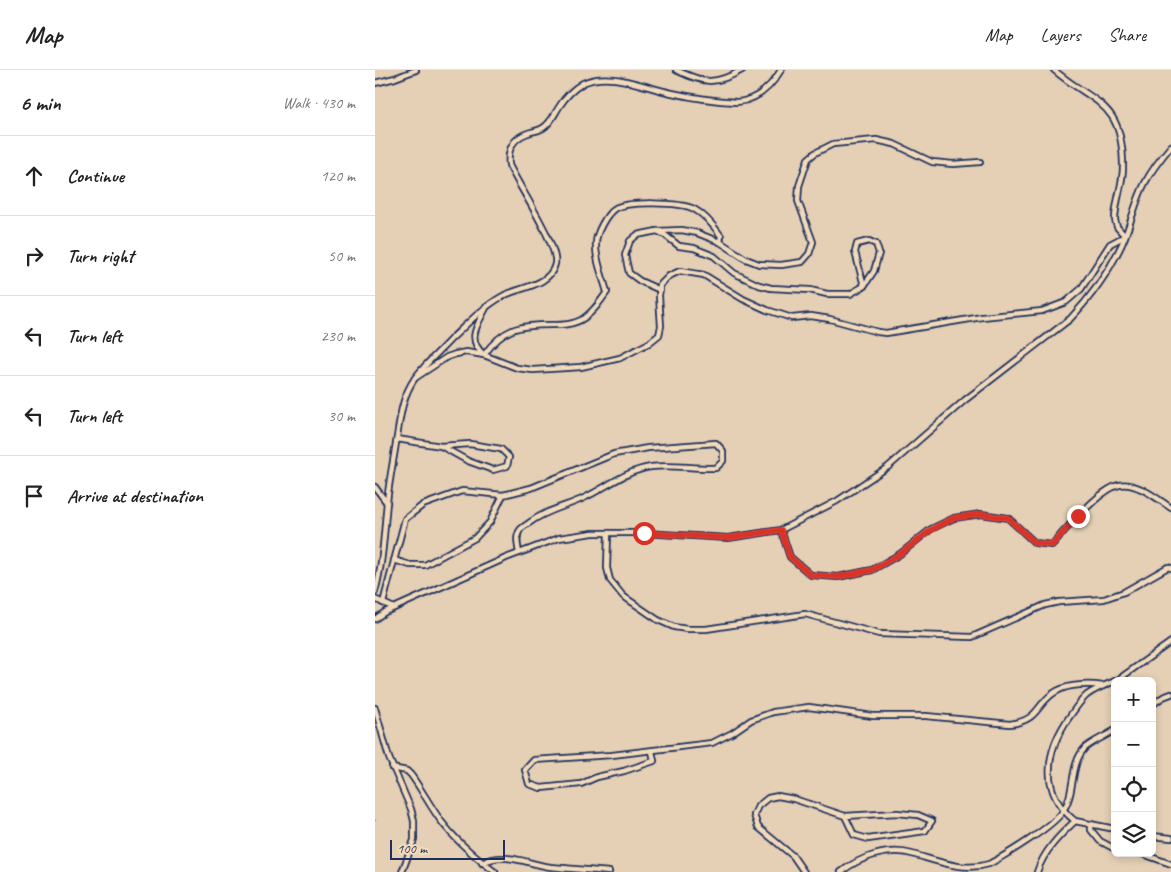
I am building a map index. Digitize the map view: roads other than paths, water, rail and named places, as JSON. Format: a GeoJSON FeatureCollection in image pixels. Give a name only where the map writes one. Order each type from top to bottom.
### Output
{"type":"FeatureCollection","features":[{"type":"Feature","properties":{"kind":"lane"},"geometry":{"type":"LineString","coordinates":[[375,83],[416,70]]}},
{"type":"Feature","properties":{"kind":"lane"},"geometry":{"type":"LineString","coordinates":[[676,70],[697,80],[707,81],[723,80],[742,70]]}},
{"type":"Feature","properties":{"kind":"lane"},"geometry":{"type":"LineString","coordinates":[[375,592],[403,403],[415,378],[479,312],[504,296],[543,280],[553,270],[556,259],[554,250],[512,173],[508,158],[511,146],[521,136],[545,127],[567,96],[577,87],[592,79],[614,78],[672,93],[737,102],[759,95],[774,82],[781,70]]}},
{"type":"Feature","properties":{"kind":"lane"},"geometry":{"type":"LineString","coordinates":[[1054,70],[1099,101],[1107,109],[1116,124],[1121,141],[1123,167],[1115,220],[1117,227],[1125,236]]}},
{"type":"Feature","properties":{"kind":"lane"},"geometry":{"type":"LineString","coordinates":[[660,290],[629,273],[625,255],[630,241],[637,235],[657,231],[682,230],[697,233],[721,242],[746,259],[759,264],[781,265],[801,262],[809,254],[813,242],[798,201],[803,170],[808,159],[815,152],[833,144],[876,140],[894,144],[932,162],[953,164],[981,162]]}},
{"type":"Feature","properties":{"kind":"lane"},"geometry":{"type":"LineString","coordinates":[[375,619],[394,608],[519,553],[559,538],[593,533],[644,533],[727,538],[781,530],[837,501],[888,467],[965,400],[1069,319],[1095,291],[1108,269],[1125,236],[1144,185],[1156,164],[1171,146]]}},
{"type":"Feature","properties":{"kind":"lane"},"geometry":{"type":"LineString","coordinates":[[484,355],[493,342],[508,331],[524,326],[569,324],[584,318],[596,308],[607,292],[596,242],[599,232],[613,210],[627,204],[671,205],[692,208],[702,214],[717,230],[721,236],[721,242]]}},
{"type":"Feature","properties":{"kind":"lane"},"geometry":{"type":"LineString","coordinates":[[657,231],[679,246],[694,248],[714,256],[734,273],[759,285],[771,288],[810,290],[827,294],[850,294],[864,286],[874,271],[879,253],[876,244],[869,241],[857,244],[855,252],[864,286]]}},
{"type":"Feature","properties":{"kind":"lane"},"geometry":{"type":"LineString","coordinates":[[415,378],[437,363],[456,354],[466,352],[484,355],[517,368],[533,370],[581,367],[620,358],[649,343],[659,335],[661,326],[660,285],[674,273],[685,271],[699,273],[743,299],[767,310],[792,318],[811,316],[830,319],[867,330],[886,333],[953,321],[1043,311],[1066,302],[1081,289],[1110,244],[1125,236]]}},
{"type":"Feature","properties":{"kind":"lane"},"geometry":{"type":"LineString","coordinates":[[484,355],[477,348],[474,340],[475,330],[487,306]]}},
{"type":"Feature","properties":{"kind":"lane"},"geometry":{"type":"LineString","coordinates":[[397,439],[441,446],[470,444],[501,448],[509,457],[507,466],[493,470],[468,461],[441,446]]}},
{"type":"Feature","properties":{"kind":"lane"},"geometry":{"type":"LineString","coordinates":[[383,603],[405,518],[423,505],[462,491],[503,495],[531,488],[614,454],[648,448],[716,443],[723,451],[723,461],[716,468],[651,467],[632,472],[586,497],[537,516],[520,530],[517,540],[519,553]]}},
{"type":"Feature","properties":{"kind":"lane"},"geometry":{"type":"LineString","coordinates":[[781,530],[790,557],[811,575],[838,577],[872,570],[900,554],[931,530],[954,518],[981,514],[1008,518],[1035,543],[1052,545],[1078,516],[1105,493],[1119,485],[1132,486],[1148,492],[1171,508]]}},
{"type":"Feature","properties":{"kind":"lane"},"geometry":{"type":"LineString","coordinates":[[375,487],[387,503]]}},
{"type":"Feature","properties":{"kind":"lane"},"geometry":{"type":"LineString","coordinates":[[394,560],[410,564],[425,564],[475,538],[490,522],[503,495]]}},
{"type":"Feature","properties":{"kind":"lane"},"geometry":{"type":"LineString","coordinates":[[608,533],[607,568],[610,580],[623,596],[658,620],[674,627],[687,629],[706,629],[805,614],[879,634],[972,637],[1045,605],[1059,602],[1105,599],[1171,568]]}},
{"type":"Feature","properties":{"kind":"lane"},"geometry":{"type":"LineString","coordinates":[[375,599],[394,608]]}},
{"type":"Feature","properties":{"kind":"lane"},"geometry":{"type":"LineString","coordinates":[[1121,677],[1171,642]]}},
{"type":"Feature","properties":{"kind":"lane"},"geometry":{"type":"LineString","coordinates":[[1111,683],[1087,696],[1078,705],[1065,722],[1050,757],[1051,783],[1054,795],[1064,811],[1075,821],[1111,828]]}},
{"type":"Feature","properties":{"kind":"lane"},"geometry":{"type":"LineString","coordinates":[[652,751],[654,761],[624,771],[597,777],[581,784],[562,787],[541,788],[529,784],[525,770],[534,760],[612,755],[712,743],[773,712],[809,707],[873,716],[925,716],[1010,724],[1023,722],[1031,718],[1049,697],[1058,690],[1087,684],[1103,686]]}},
{"type":"Feature","properties":{"kind":"lane"},"geometry":{"type":"LineString","coordinates":[[1156,702],[1171,694]]}},
{"type":"Feature","properties":{"kind":"lane"},"geometry":{"type":"LineString","coordinates":[[375,708],[392,768],[411,809],[415,831],[411,851],[402,872]]}},
{"type":"Feature","properties":{"kind":"lane"},"geometry":{"type":"LineString","coordinates":[[841,872],[860,860],[888,852],[912,854],[963,869],[977,868],[989,863],[1052,823],[1064,811],[1072,787],[1076,762],[1086,747],[1111,732]]}},
{"type":"Feature","properties":{"kind":"lane"},"geometry":{"type":"LineString","coordinates":[[392,768],[407,771],[411,775],[452,834],[495,872]]}},
{"type":"Feature","properties":{"kind":"lane"},"geometry":{"type":"LineString","coordinates":[[804,872],[788,851],[758,828],[754,815],[758,806],[767,798],[778,796],[794,799],[845,816],[897,813],[918,815],[932,821],[925,831],[868,839],[854,835],[845,816]]}},
{"type":"Feature","properties":{"kind":"lane"},"geometry":{"type":"LineString","coordinates":[[1037,872],[1057,838],[1075,821]]}},
{"type":"Feature","properties":{"kind":"lane"},"geometry":{"type":"LineString","coordinates":[[1091,824],[1091,830],[1100,841],[1111,847]]}},
{"type":"Feature","properties":{"kind":"lane"},"geometry":{"type":"LineString","coordinates":[[1156,836],[1171,838]]}},
{"type":"Feature","properties":{"kind":"lane"},"geometry":{"type":"LineString","coordinates":[[1151,857],[1171,864]]}},
{"type":"Feature","properties":{"kind":"lane"},"geometry":{"type":"LineString","coordinates":[[483,863],[490,858],[499,858],[550,867],[609,872]]}}]}
